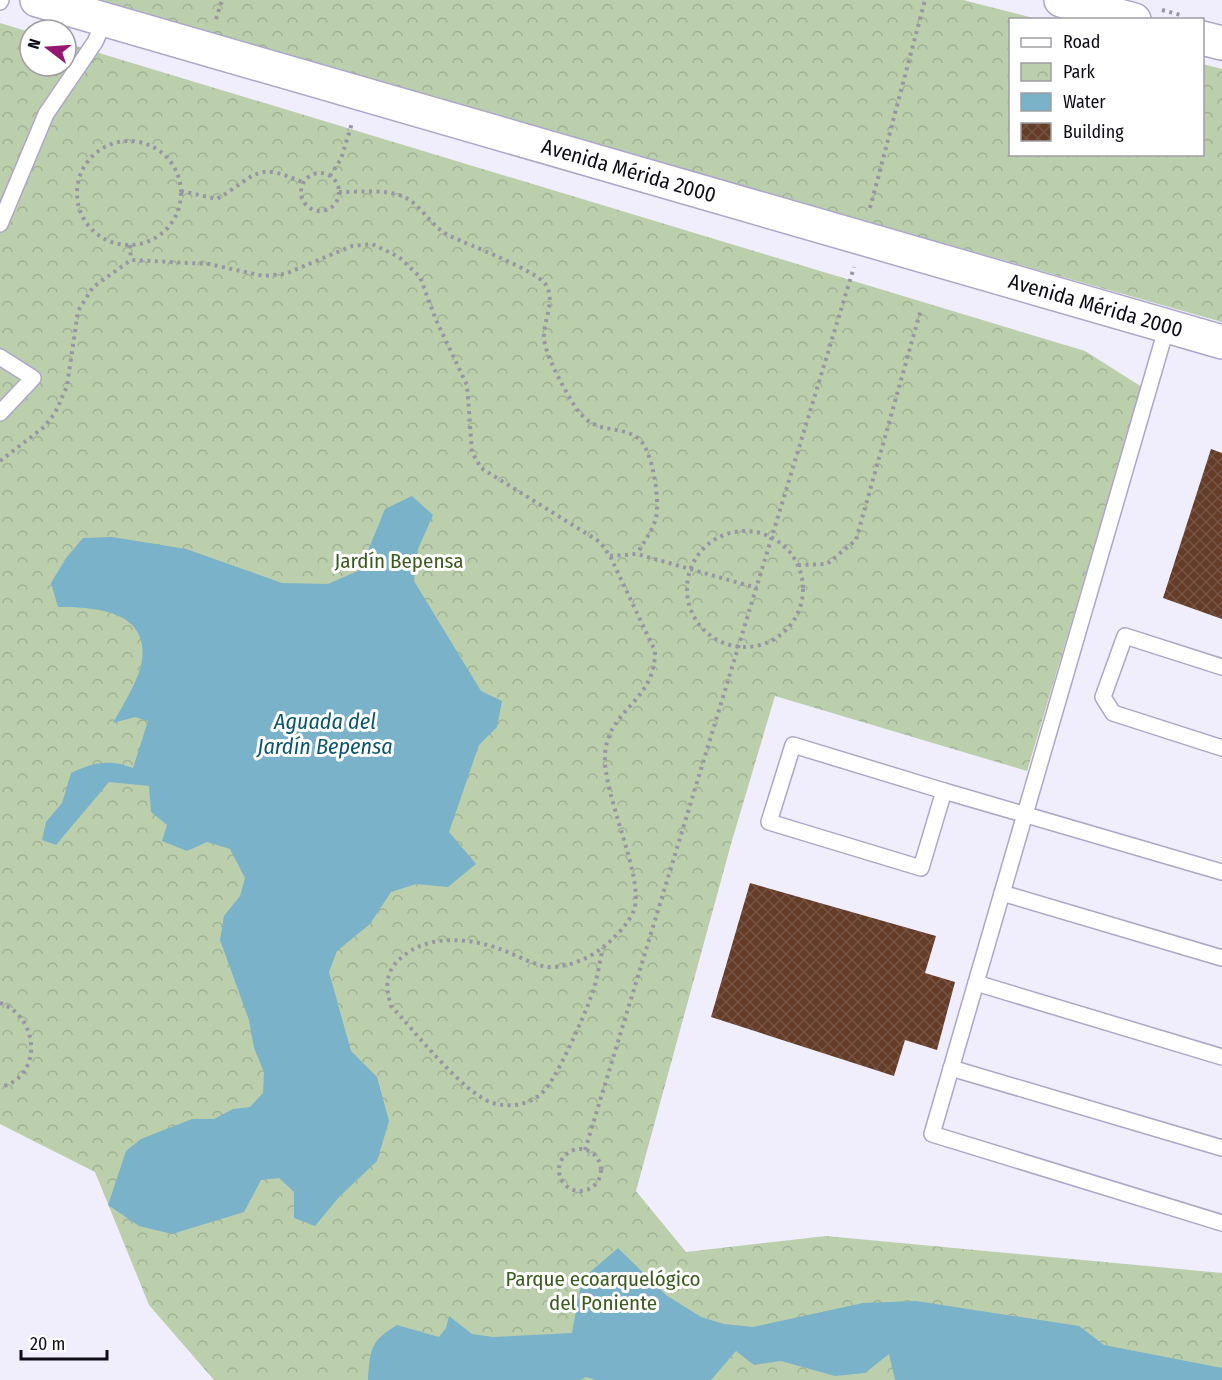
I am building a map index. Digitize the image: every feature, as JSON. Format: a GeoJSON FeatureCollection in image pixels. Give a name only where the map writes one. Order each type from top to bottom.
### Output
{"type":"FeatureCollection","features":[{"type":"Feature","properties":{"kind":"main road","name":"Avenida Mérida 2000"},"geometry":{"type":"LineString","coordinates":[[37,0],[1222,342]]}},
{"type":"Feature","properties":{"kind":"main road"},"geometry":{"type":"LineString","coordinates":[[1061,0],[1127,18]]}},
{"type":"Feature","properties":{"kind":"main road"},"geometry":{"type":"LineString","coordinates":[[1204,38],[1222,43]]}},
{"type":"Feature","properties":{"kind":"lane"},"geometry":{"type":"LineString","coordinates":[[0,224],[46,114],[94,42],[105,20]]}},
{"type":"Feature","properties":{"kind":"lane"},"geometry":{"type":"LineString","coordinates":[[1167,326],[932,1134],[1222,1223]]}},
{"type":"Feature","properties":{"kind":"lane"},"geometry":{"type":"LineString","coordinates":[[0,357],[33,378],[0,413]]}},
{"type":"Feature","properties":{"kind":"lane"},"geometry":{"type":"LineString","coordinates":[[1222,667],[1125,636],[1103,697],[1113,714],[1222,748]]}},
{"type":"Feature","properties":{"kind":"lane"},"geometry":{"type":"LineString","coordinates":[[944,791],[921,868],[770,822],[793,746],[1222,872]]}},
{"type":"Feature","properties":{"kind":"lane"},"geometry":{"type":"LineString","coordinates":[[1002,893],[1222,958]]}},
{"type":"Feature","properties":{"kind":"lane"},"geometry":{"type":"LineString","coordinates":[[976,983],[1222,1057]]}},
{"type":"Feature","properties":{"kind":"lane"},"geometry":{"type":"LineString","coordinates":[[951,1068],[1222,1148]]}},
{"type":"Feature","properties":{"kind":"path"},"geometry":{"type":"LineString","coordinates":[[585,1150],[758,588],[862,238],[925,0]]}},
{"type":"Feature","properties":{"kind":"path"},"geometry":{"type":"LineString","coordinates":[[330,176],[346,145],[361,94]]}},
{"type":"Feature","properties":{"kind":"path"},"geometry":{"type":"LineString","coordinates":[[122,141],[148,145],[169,159],[178,174],[181,191],[179,208],[171,222],[160,234],[146,242],[130,245],[112,242],[97,234],[85,221],[78,205],[80,179],[92,156],[106,146],[122,141]]}},
{"type":"Feature","properties":{"kind":"path"},"geometry":{"type":"LineString","coordinates":[[181,191],[217,199],[256,172],[276,171],[304,183]]}},
{"type":"Feature","properties":{"kind":"path"},"geometry":{"type":"LineString","coordinates":[[318,173],[330,176],[338,185],[339,192],[335,204],[325,211],[312,210],[303,201],[304,183],[307,178],[318,173]]}},
{"type":"Feature","properties":{"kind":"path"},"geometry":{"type":"LineString","coordinates":[[339,192],[390,193],[405,197],[418,208],[431,225],[505,262],[539,276],[551,297],[544,336],[546,353],[576,407],[588,421],[602,429],[628,434],[639,440],[653,468],[656,517],[637,554]]}},
{"type":"Feature","properties":{"kind":"path"},"geometry":{"type":"LineString","coordinates":[[0,461],[44,427],[55,413],[67,386],[78,311],[93,287],[131,260],[209,264],[263,276],[285,273],[352,246],[372,244],[399,257],[420,277],[467,385],[472,452],[481,468],[600,542],[610,556],[654,651],[655,668],[650,682],[621,716],[611,733],[605,754],[607,778],[636,895],[630,917],[603,948],[567,966],[545,967],[494,946],[434,940],[407,952],[397,961],[389,972],[387,994],[391,1006],[452,1072],[477,1094],[492,1103],[526,1104],[543,1093],[555,1074],[592,996],[603,948]]}},
{"type":"Feature","properties":{"kind":"path"},"geometry":{"type":"LineString","coordinates":[[130,245],[131,260]]}},
{"type":"Feature","properties":{"kind":"path"},"geometry":{"type":"LineString","coordinates":[[798,565],[827,564],[856,540],[921,309]]}},
{"type":"Feature","properties":{"kind":"path"},"geometry":{"type":"LineString","coordinates":[[736,532],[754,532],[772,538],[787,549],[798,565],[802,583],[801,603],[793,621],[780,636],[763,645],[740,647],[724,644],[707,634],[694,619],[687,600],[690,569],[703,548],[718,537],[736,532]]}},
{"type":"Feature","properties":{"kind":"path"},"geometry":{"type":"LineString","coordinates":[[610,556],[637,554],[758,588]]}},
{"type":"Feature","properties":{"kind":"path"},"geometry":{"type":"LineString","coordinates":[[0,1004],[23,1018],[29,1028],[31,1048],[24,1072],[7,1086],[0,1087]]}},
{"type":"Feature","properties":{"kind":"path"},"geometry":{"type":"LineString","coordinates":[[585,1150],[597,1158],[601,1171],[599,1178],[590,1189],[576,1191],[564,1185],[559,1166],[566,1154],[585,1150]]}},
{"type":"Feature","properties":{"kind":"green space"},"geometry":{"type":"Polygon","coordinates":[[[83,0],[963,0],[1033,18],[1009,18],[1009,156],[1204,156],[1204,64],[1222,69],[1222,322],[83,0]]]}},
{"type":"Feature","properties":{"kind":"green space","name":"Jardín Bepensa"},"geometry":{"type":"Polygon","coordinates":[[[0,23],[18,28],[18,78],[78,78],[78,47],[1085,351],[1142,387],[1027,771],[775,696],[731,844],[636,1191],[686,1252],[826,1236],[1222,1273],[1222,1380],[214,1380],[149,1305],[95,1172],[0,1124],[0,23]]]}},
{"type":"Feature","properties":{"kind":"water","name":"Aguada del Jardín Bepensa"},"geometry":{"type":"Polygon","coordinates":[[[412,496],[433,515],[418,549],[414,581],[481,691],[502,701],[497,727],[479,745],[449,832],[476,864],[448,887],[416,884],[391,892],[370,924],[337,951],[329,972],[351,1051],[377,1077],[389,1121],[377,1161],[339,1197],[315,1226],[294,1218],[294,1192],[279,1178],[261,1180],[244,1212],[172,1234],[139,1226],[108,1205],[126,1151],[141,1139],[192,1119],[214,1119],[233,1109],[250,1107],[263,1093],[264,1072],[254,1048],[249,1020],[220,940],[224,916],[240,896],[245,878],[230,849],[207,842],[187,851],[162,841],[167,825],[151,812],[149,786],[109,782],[56,845],[42,840],[46,822],[62,803],[71,773],[102,763],[117,763],[133,768],[148,721],[135,717],[113,723],[141,667],[142,643],[137,631],[128,621],[116,615],[87,608],[58,607],[51,583],[66,558],[83,538],[112,537],[186,549],[282,583],[328,584],[360,570],[385,509],[412,496]]]}},
{"type":"Feature","properties":{"kind":"water"},"geometry":{"type":"Polygon","coordinates":[[[618,1248],[666,1295],[701,1317],[724,1324],[753,1327],[863,1303],[916,1301],[1079,1326],[1104,1345],[1222,1368],[1222,1380],[895,1380],[889,1354],[865,1373],[835,1376],[781,1361],[754,1365],[736,1351],[711,1380],[596,1380],[586,1377],[580,1380],[368,1380],[373,1347],[381,1336],[397,1325],[439,1337],[446,1328],[449,1316],[472,1334],[493,1337],[572,1333],[582,1279],[618,1248]]]}},
{"type":"Feature","properties":{"kind":"building"},"geometry":{"type":"Polygon","coordinates":[[[1211,449],[1222,453],[1222,619],[1163,598],[1211,449]]]}},
{"type":"Feature","properties":{"kind":"building"},"geometry":{"type":"Polygon","coordinates":[[[750,883],[936,936],[925,973],[955,982],[937,1050],[905,1040],[894,1076],[711,1017],[750,883]]]}},
{"type":"Feature","properties":{"kind":"park label","name":"Parque ecoarquelógico del Poniente"},"geometry":{"type":"Point","coordinates":[603,1291]}}]}
